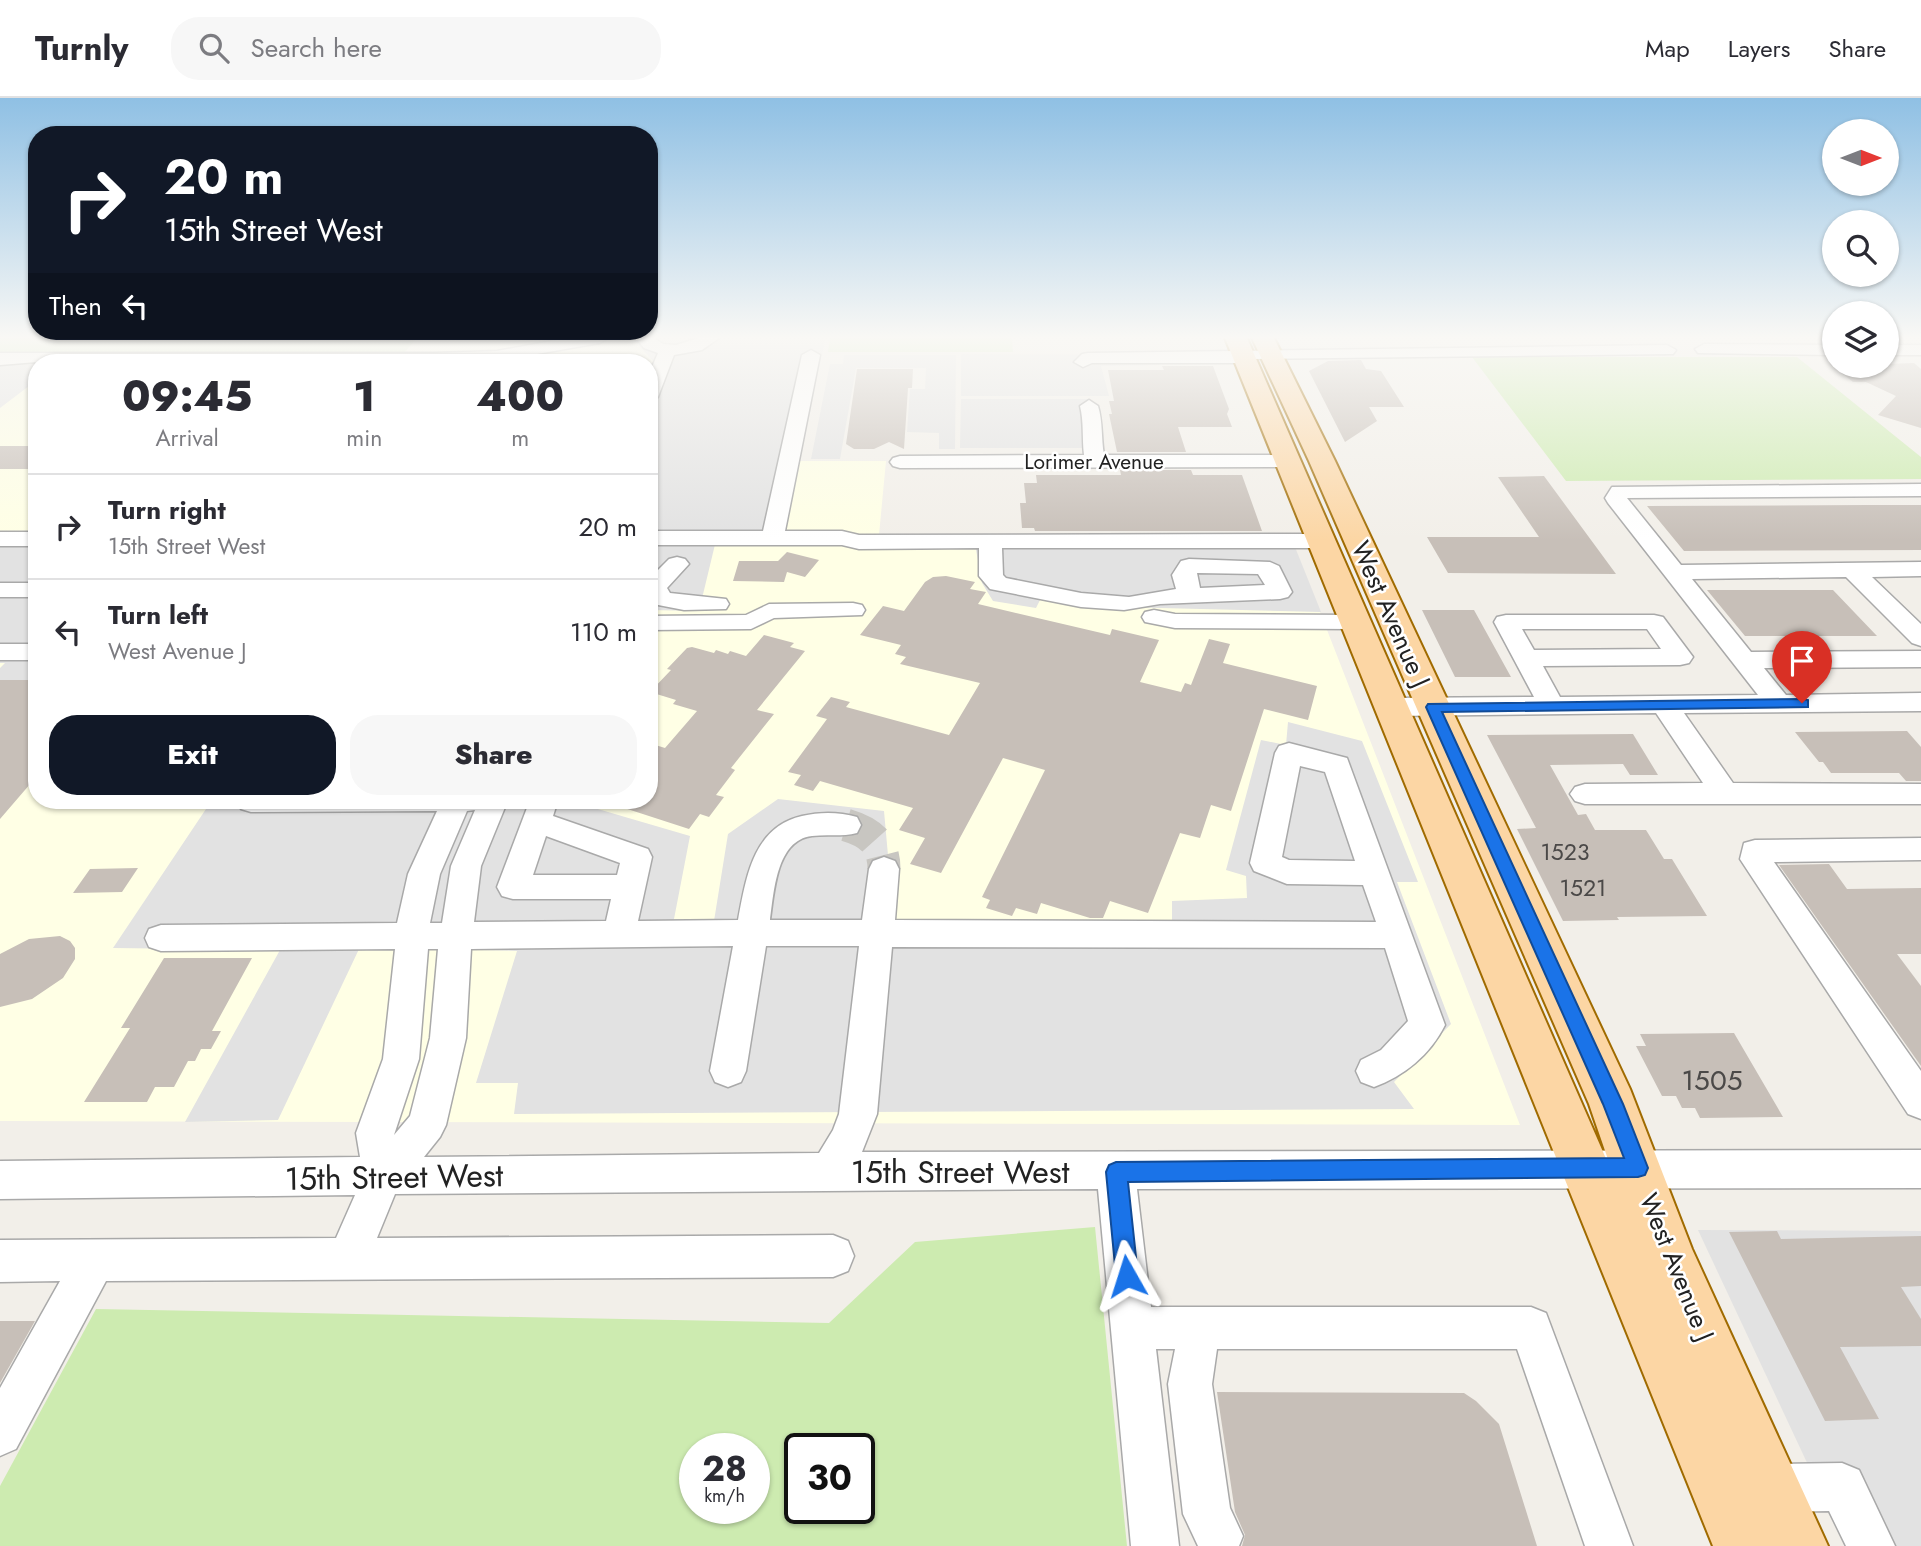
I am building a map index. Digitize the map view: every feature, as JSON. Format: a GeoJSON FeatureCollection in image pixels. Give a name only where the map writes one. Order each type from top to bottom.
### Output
{"type":"FeatureCollection","features":[{"type":"Feature","properties":{"kind":"main road","name":"West Avenue J"},"geometry":{"type":"LineString","coordinates":[[1264,406],[1390,707],[1613,1168],[1670,1261],[1797,1546]]}},
{"type":"Feature","properties":{"kind":"main road"},"geometry":{"type":"LineString","coordinates":[[1264,406],[1283,418],[1298,452],[1322,461]]}},
{"type":"Feature","properties":{"kind":"main road","name":"West Avenue J"},"geometry":{"type":"LineString","coordinates":[[1287,406],[1322,461],[1613,1104],[1613,1168],[1744,1546]]}},
{"type":"Feature","properties":{"kind":"main road"},"geometry":{"type":"LineString","coordinates":[[1287,461],[1307,471],[1331,527],[1358,541]]}},
{"type":"Feature","properties":{"kind":"street"},"geometry":{"type":"LineString","coordinates":[[773,538],[800,406]]}},
{"type":"Feature","properties":{"kind":"street"},"geometry":{"type":"LineString","coordinates":[[1089,406],[1093,421],[1090,428],[1095,461]]}},
{"type":"Feature","properties":{"kind":"street","name":"Lorimer Avenue"},"geometry":{"type":"LineString","coordinates":[[900,462],[1287,461]]}},
{"type":"Feature","properties":{"kind":"street"},"geometry":{"type":"LineString","coordinates":[[1779,704],[1747,660],[1673,572],[1616,498],[1619,491],[1921,490]]}},
{"type":"Feature","properties":{"kind":"street"},"geometry":{"type":"LineString","coordinates":[[658,538],[842,538],[859,542],[1320,541]]}},
{"type":"Feature","properties":{"kind":"street"},"geometry":{"type":"LineString","coordinates":[[0,539],[28,539]]}},
{"type":"Feature","properties":{"kind":"street"},"geometry":{"type":"LineString","coordinates":[[990,541],[991,576],[998,584],[1081,600],[1139,607],[1175,621],[1353,622]]}},
{"type":"Feature","properties":{"kind":"street"},"geometry":{"type":"LineString","coordinates":[[658,582],[677,564]]}},
{"type":"Feature","properties":{"kind":"street"},"geometry":{"type":"LineString","coordinates":[[1673,572],[1921,569]]}},
{"type":"Feature","properties":{"kind":"street"},"geometry":{"type":"LineString","coordinates":[[1852,570],[1921,638]]}},
{"type":"Feature","properties":{"kind":"street"},"geometry":{"type":"LineString","coordinates":[[0,590],[28,590]]}},
{"type":"Feature","properties":{"kind":"street"},"geometry":{"type":"LineString","coordinates":[[658,595],[661,599],[684,603],[753,605],[769,611],[853,610]]}},
{"type":"Feature","properties":{"kind":"street"},"geometry":{"type":"LineString","coordinates":[[1139,607],[1160,597],[1190,595]]}},
{"type":"Feature","properties":{"kind":"street"},"geometry":{"type":"LineString","coordinates":[[658,623],[751,622],[769,611]]}},
{"type":"Feature","properties":{"kind":"street"},"geometry":{"type":"LineString","coordinates":[[1526,658],[1680,657],[1654,622],[1506,622],[1552,706]]}},
{"type":"Feature","properties":{"kind":"street"},"geometry":{"type":"LineString","coordinates":[[0,652],[28,652]]}},
{"type":"Feature","properties":{"kind":"street"},"geometry":{"type":"LineString","coordinates":[[1747,660],[1921,659]]}},
{"type":"Feature","properties":{"kind":"street"},"geometry":{"type":"LineString","coordinates":[[1390,707],[1921,702]]}},
{"type":"Feature","properties":{"kind":"street"},"geometry":{"type":"LineString","coordinates":[[1664,705],[1725,793]]}},
{"type":"Feature","properties":{"kind":"street"},"geometry":{"type":"LineString","coordinates":[[1374,1071],[1394,1061],[1427,1025],[1397,935],[1337,765],[1289,753],[1265,863],[1287,872],[1375,873]]}},
{"type":"Feature","properties":{"kind":"street"},"geometry":{"type":"LineString","coordinates":[[1584,794],[1921,794]]}},
{"type":"Feature","properties":{"kind":"street"},"geometry":{"type":"LineString","coordinates":[[382,1177],[375,1133],[401,1059],[415,908],[424,874],[453,809]]}},
{"type":"Feature","properties":{"kind":"street"},"geometry":{"type":"LineString","coordinates":[[348,1259],[382,1177],[426,1125],[448,1038],[456,935],[466,866],[490,809]]}},
{"type":"Feature","properties":{"kind":"street"},"geometry":{"type":"LineString","coordinates":[[619,934],[630,887],[637,856],[540,810],[513,887],[630,887]]}},
{"type":"Feature","properties":{"kind":"street"},"geometry":{"type":"LineString","coordinates":[[729,1071],[760,884],[768,854],[782,836],[804,825],[846,825]]}},
{"type":"Feature","properties":{"kind":"street"},"geometry":{"type":"LineString","coordinates":[[1921,849],[1755,851],[1755,859],[1921,1102]]}},
{"type":"Feature","properties":{"kind":"street"},"geometry":{"type":"LineString","coordinates":[[828,1171],[849,1139],[864,1071],[884,869]]}},
{"type":"Feature","properties":{"kind":"street"},"geometry":{"type":"LineString","coordinates":[[161,938],[753,933],[1397,935]]}},
{"type":"Feature","properties":{"kind":"street","name":"15th Street West"},"geometry":{"type":"LineString","coordinates":[[0,1180],[828,1171],[1921,1169]]}},
{"type":"Feature","properties":{"kind":"street"},"geometry":{"type":"LineString","coordinates":[[1116,1172],[1155,1546]]}},
{"type":"Feature","properties":{"kind":"street"},"geometry":{"type":"LineString","coordinates":[[0,1261],[833,1256]]}},
{"type":"Feature","properties":{"kind":"street"},"geometry":{"type":"LineString","coordinates":[[0,1433],[94,1261]]}},
{"type":"Feature","properties":{"kind":"street"},"geometry":{"type":"LineString","coordinates":[[1132,1328],[1194,1339],[1531,1328],[1609,1546]]}},
{"type":"Feature","properties":{"kind":"street"},"geometry":{"type":"LineString","coordinates":[[1194,1339],[1208,1380],[1221,1510],[1207,1514],[1190,1384],[1194,1339]]}},
{"type":"Feature","properties":{"kind":"street"},"geometry":{"type":"LineString","coordinates":[[1771,1488],[1842,1487],[1871,1546]]}},
{"type":"Feature","properties":{"kind":"shaded area"},"geometry":{"type":"Polygon","coordinates":[[[0,406],[28,406],[28,809],[658,809],[658,406],[810,406],[796,461],[886,461],[879,535],[1290,535],[1520,1125],[0,1121],[0,406]]]}},
{"type":"Feature","properties":{"kind":"shaded area"},"geometry":{"type":"Polygon","coordinates":[[[658,406],[810,406],[796,462],[785,531],[718,532],[699,611],[658,610],[658,406]]]}},
{"type":"Feature","properties":{"kind":"shaded area"},"geometry":{"type":"Polygon","coordinates":[[[822,406],[849,406],[840,459],[811,459],[822,406]]]}},
{"type":"Feature","properties":{"kind":"shaded area"},"geometry":{"type":"Polygon","coordinates":[[[909,406],[955,406],[955,449],[939,449],[939,433],[907,432],[909,406]]]}},
{"type":"Feature","properties":{"kind":"shaded area"},"geometry":{"type":"Polygon","coordinates":[[[961,406],[1092,406],[1102,448],[960,448],[961,406]]]}},
{"type":"Feature","properties":{"kind":"shaded area"},"geometry":{"type":"Polygon","coordinates":[[[0,533],[28,533],[28,680],[0,680],[0,668],[5,663],[0,663],[0,533]]]}},
{"type":"Feature","properties":{"kind":"shaded area"},"geometry":{"type":"Polygon","coordinates":[[[975,544],[1295,547],[1321,612],[1079,606],[1041,598],[1036,608],[993,601],[982,583],[975,544]]]}},
{"type":"Feature","properties":{"kind":"shaded area"},"geometry":{"type":"Polygon","coordinates":[[[1288,722],[1362,741],[1418,882],[1397,882],[1451,1024],[1394,1082],[1414,1109],[514,1114],[518,1083],[476,1083],[517,951],[360,947],[278,1120],[185,1122],[280,950],[113,948],[206,809],[598,809],[690,836],[674,919],[714,921],[728,834],[778,799],[884,811],[894,922],[1172,920],[1172,901],[1247,898],[1246,876],[1226,870],[1261,740],[1286,745],[1288,722]]]}},
{"type":"Feature","properties":{"kind":"shaded area"},"geometry":{"type":"Polygon","coordinates":[[[1698,1230],[1921,1231],[1921,1546],[1846,1546],[1698,1230]]]}},
{"type":"Feature","properties":{"kind":"green space"},"geometry":{"type":"Polygon","coordinates":[[[1509,406],[1857,406],[1921,457],[1921,479],[1566,481],[1509,406]]]}},
{"type":"Feature","properties":{"kind":"green space"},"geometry":{"type":"Polygon","coordinates":[[[1095,1227],[1127,1546],[0,1546],[0,1486],[96,1309],[829,1323],[915,1242],[1095,1227]]]}},
{"type":"Feature","properties":{"kind":"building"},"geometry":{"type":"Polygon","coordinates":[[[852,406],[907,406],[904,449],[889,442],[874,449],[854,449],[846,444],[852,406]]]}},
{"type":"Feature","properties":{"kind":"building"},"geometry":{"type":"Polygon","coordinates":[[[1110,406],[1228,406],[1227,414],[1232,427],[1178,427],[1186,452],[1117,452],[1109,414],[1112,414],[1110,406]]]}},
{"type":"Feature","properties":{"kind":"building"},"geometry":{"type":"Polygon","coordinates":[[[1327,406],[1404,407],[1369,407],[1377,421],[1345,442],[1327,406]]]}},
{"type":"Feature","properties":{"kind":"building"},"geometry":{"type":"Polygon","coordinates":[[[1887,406],[1921,406],[1921,428],[1878,415],[1887,406]]]}},
{"type":"Feature","properties":{"kind":"building"},"geometry":{"type":"Polygon","coordinates":[[[0,446],[28,446],[28,469],[0,469],[0,446]]]}},
{"type":"Feature","properties":{"kind":"building"},"geometry":{"type":"Polygon","coordinates":[[[1120,470],[1191,470],[1193,475],[1242,475],[1262,531],[1035,531],[1034,528],[1022,528],[1020,503],[1026,503],[1024,483],[1037,483],[1036,475],[1121,475],[1120,470]]]}},
{"type":"Feature","properties":{"kind":"building"},"geometry":{"type":"Polygon","coordinates":[[[1544,476],[1616,574],[1448,573],[1427,537],[1539,537],[1498,477],[1544,476]]]}},
{"type":"Feature","properties":{"kind":"building"},"geometry":{"type":"Polygon","coordinates":[[[1921,505],[1921,550],[1684,551],[1647,506],[1921,505]]]}},
{"type":"Feature","properties":{"kind":"building"},"geometry":{"type":"Polygon","coordinates":[[[787,552],[819,560],[805,577],[787,572],[784,582],[733,581],[739,561],[778,561],[787,552]]]}},
{"type":"Feature","properties":{"kind":"building"},"geometry":{"type":"Polygon","coordinates":[[[946,576],[975,582],[970,589],[986,592],[978,604],[1110,635],[1112,629],[1159,640],[1140,682],[1181,692],[1185,683],[1191,685],[1209,639],[1230,644],[1223,663],[1317,686],[1308,720],[1264,709],[1231,811],[1211,805],[1200,838],[1180,833],[1148,913],[1110,901],[1103,918],[1090,918],[1041,903],[1037,914],[1016,908],[1012,916],[986,908],[990,900],[982,897],[1045,770],[1003,758],[941,873],[910,864],[925,838],[899,830],[913,808],[820,781],[813,791],[794,785],[801,775],[788,772],[827,719],[816,716],[831,697],[850,702],[846,707],[949,735],[980,683],[900,664],[906,657],[895,654],[901,645],[860,635],[883,606],[904,611],[925,582],[933,577],[946,576]]]}},
{"type":"Feature","properties":{"kind":"building"},"geometry":{"type":"Polygon","coordinates":[[[1707,590],[1833,590],[1877,636],[1745,636],[1707,590]]]}},
{"type":"Feature","properties":{"kind":"building"},"geometry":{"type":"Polygon","coordinates":[[[1422,610],[1474,610],[1511,677],[1455,677],[1422,610]]]}},
{"type":"Feature","properties":{"kind":"building"},"geometry":{"type":"Polygon","coordinates":[[[764,635],[794,643],[790,647],[805,651],[757,710],[774,714],[731,768],[735,770],[716,795],[724,797],[709,817],[700,814],[689,829],[627,809],[658,809],[658,746],[665,748],[697,711],[673,704],[676,700],[658,694],[658,684],[671,670],[667,669],[687,648],[692,647],[714,653],[716,650],[728,654],[730,651],[746,656],[764,635]]]}},
{"type":"Feature","properties":{"kind":"building"},"geometry":{"type":"Polygon","coordinates":[[[0,680],[28,680],[28,786],[0,819],[0,680]]]}},
{"type":"Feature","properties":{"kind":"building"},"geometry":{"type":"Polygon","coordinates":[[[1907,731],[1921,747],[1921,781],[1906,781],[1899,773],[1831,773],[1795,732],[1907,731]]]}},
{"type":"Feature","properties":{"kind":"building"},"geometry":{"type":"Polygon","coordinates":[[[1633,734],[1658,775],[1630,775],[1623,764],[1550,765],[1578,815],[1586,814],[1595,830],[1646,830],[1664,859],[1672,859],[1707,916],[1617,917],[1619,920],[1563,921],[1517,829],[1536,828],[1487,735],[1633,734]]]}},
{"type":"Feature","properties":{"kind":"building"},"geometry":{"type":"Polygon","coordinates":[[[1829,864],[1847,889],[1921,888],[1921,954],[1897,954],[1921,986],[1921,1066],[1779,865],[1829,864]]]}},
{"type":"Feature","properties":{"kind":"building"},"geometry":{"type":"Polygon","coordinates":[[[138,868],[122,892],[73,893],[90,869],[138,868]]]}},
{"type":"Feature","properties":{"kind":"building"},"geometry":{"type":"Polygon","coordinates":[[[60,936],[70,941],[75,948],[75,959],[63,978],[32,999],[0,1007],[0,954],[29,939],[60,936]]]}},
{"type":"Feature","properties":{"kind":"building"},"geometry":{"type":"Polygon","coordinates":[[[164,958],[252,958],[212,1031],[221,1031],[211,1049],[201,1049],[195,1061],[188,1061],[174,1087],[155,1087],[147,1102],[84,1102],[130,1028],[121,1028],[164,958]]]}},
{"type":"Feature","properties":{"kind":"building"},"geometry":{"type":"Polygon","coordinates":[[[1734,1033],[1783,1117],[1700,1118],[1695,1108],[1682,1108],[1676,1096],[1662,1096],[1636,1046],[1646,1046],[1640,1034],[1734,1033]]]}},
{"type":"Feature","properties":{"kind":"building"},"geometry":{"type":"Polygon","coordinates":[[[1777,1231],[1781,1239],[1921,1236],[1921,1286],[1901,1287],[1921,1319],[1921,1346],[1840,1347],[1879,1419],[1825,1421],[1729,1232],[1777,1231]]]}},
{"type":"Feature","properties":{"kind":"building"},"geometry":{"type":"Polygon","coordinates":[[[0,1321],[35,1321],[0,1383],[0,1321]]]}},
{"type":"Feature","properties":{"kind":"building"},"geometry":{"type":"Polygon","coordinates":[[[1217,1392],[1464,1393],[1499,1424],[1537,1546],[1242,1546],[1245,1535],[1235,1512],[1217,1392]]]}},
{"type":"Feature","properties":{"kind":"tunnel"},"geometry":{"type":"LineString","coordinates":[[846,825],[862,831],[874,840],[881,852],[884,869]]}},
{"type":"Feature","properties":{"kind":"route"},"geometry":{"type":"LineString","coordinates":[[1127,1276],[1116,1172],[1638,1168],[1613,1104],[1433,707],[1802,703]]}}]}
